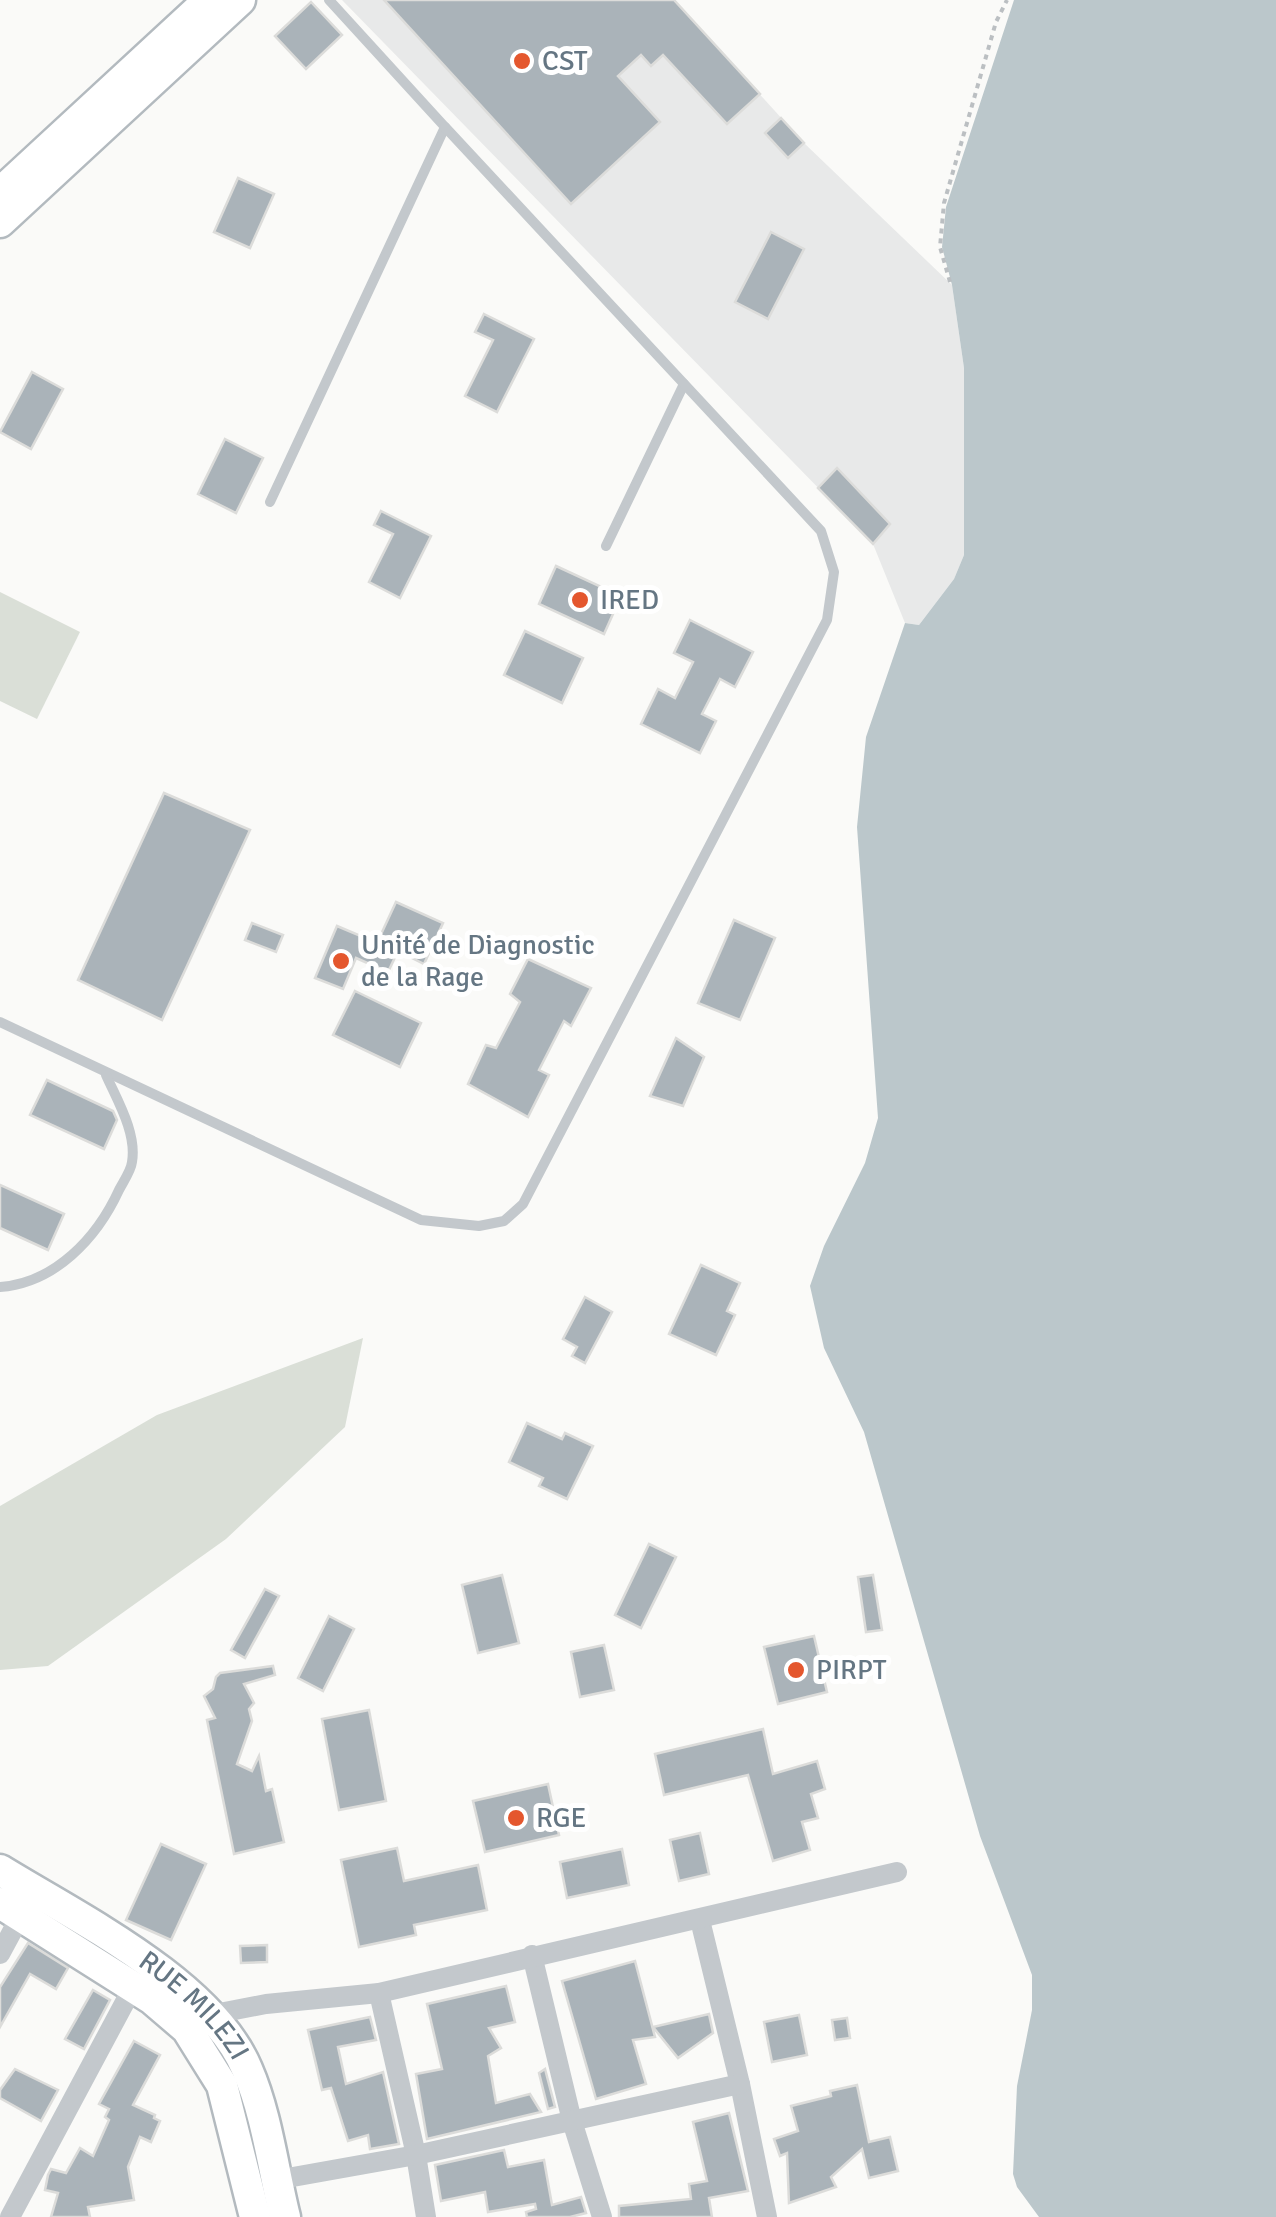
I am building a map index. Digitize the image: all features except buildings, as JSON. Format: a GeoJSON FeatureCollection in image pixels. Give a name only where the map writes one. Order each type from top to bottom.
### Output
{"type":"FeatureCollection","features":[{"type":"Feature","properties":{"kind":"street"},"geometry":{"type":"LineString","coordinates":[[0,194],[209,0]]}},
{"type":"Feature","properties":{"kind":"street"},"geometry":{"type":"LineString","coordinates":[[0,222],[240,0]]}},
{"type":"Feature","properties":{"kind":"street","name":"RUE MILEZI"},"geometry":{"type":"LineString","coordinates":[[0,1870],[131,1950],[179,1986],[222,2084],[255,2217]]}},
{"type":"Feature","properties":{"kind":"street"},"geometry":{"type":"LineString","coordinates":[[198,2022],[266,2004],[379,1993],[897,1872]]}},
{"type":"Feature","properties":{"kind":"street"},"geometry":{"type":"LineString","coordinates":[[0,1954],[10,1909]]}},
{"type":"Feature","properties":{"kind":"street","name":"RUE MILEZI"},"geometry":{"type":"LineString","coordinates":[[10,1909],[134,1987],[232,2042],[247,2068],[284,2217]]}},
{"type":"Feature","properties":{"kind":"street"},"geometry":{"type":"LineString","coordinates":[[700,1920],[767,2217]]}},
{"type":"Feature","properties":{"kind":"street"},"geometry":{"type":"LineString","coordinates":[[532,1956],[572,2121],[602,2217]]}},
{"type":"Feature","properties":{"kind":"street"},"geometry":{"type":"LineString","coordinates":[[10,2217],[134,1987]]}},
{"type":"Feature","properties":{"kind":"street"},"geometry":{"type":"LineString","coordinates":[[379,1993],[426,2217]]}},
{"type":"Feature","properties":{"kind":"street"},"geometry":{"type":"LineString","coordinates":[[276,2180],[416,2155],[740,2084]]}},
{"type":"Feature","properties":{"kind":"lane"},"geometry":{"type":"LineString","coordinates":[[0,1022],[421,1220],[479,1226],[504,1221],[524,1204],[826,620],[834,572],[822,532],[329,0]]}},
{"type":"Feature","properties":{"kind":"lane"},"geometry":{"type":"LineString","coordinates":[[270,502],[446,127]]}},
{"type":"Feature","properties":{"kind":"lane"},"geometry":{"type":"LineString","coordinates":[[606,546],[684,384]]}},
{"type":"Feature","properties":{"kind":"lane"},"geometry":{"type":"LineString","coordinates":[[0,1287],[35,1280],[81,1249],[108,1215],[132,1162],[128,1126],[105,1074]]}},
{"type":"Feature","properties":{"kind":"path"},"geometry":{"type":"LineString","coordinates":[[950,282],[940,247],[944,203],[996,22],[1006,0]]}},
{"type":"Feature","properties":{"kind":"shaded area"},"geometry":{"type":"Polygon","coordinates":[[[342,0],[674,0],[804,143],[952,285],[964,368],[964,555],[954,579],[919,625],[905,623],[873,544],[342,0]]]}},
{"type":"Feature","properties":{"kind":"shaded area"},"geometry":{"type":"Polygon","coordinates":[[[1014,0],[1276,0],[1276,2217],[1039,2217],[1017,2187],[1013,2174],[1017,2086],[1032,2010],[1032,1975],[980,1836],[864,1432],[824,1348],[810,1286],[824,1246],[865,1163],[878,1118],[857,827],[866,737],[905,623],[919,625],[954,579],[964,555],[964,368],[952,285],[942,247],[946,207],[1014,0]]]}},
{"type":"Feature","properties":{"kind":"shaded area"},"geometry":{"type":"Polygon","coordinates":[[[0,592],[80,632],[37,719],[0,701],[0,592]]]}},
{"type":"Feature","properties":{"kind":"shaded area"},"geometry":{"type":"Polygon","coordinates":[[[363,1338],[345,1427],[226,1539],[48,1666],[0,1670],[0,1506],[157,1415],[363,1338]]]}},
{"type":"Feature","properties":{"kind":"place","name":"CST"},"geometry":{"type":"Point","coordinates":[522,61]}},
{"type":"Feature","properties":{"kind":"place","name":"IRED"},"geometry":{"type":"Point","coordinates":[580,600]}},
{"type":"Feature","properties":{"kind":"place","name":"Unité de Diagnostic de la Rage"},"geometry":{"type":"Point","coordinates":[341,961]}},
{"type":"Feature","properties":{"kind":"place","name":"PIRPT"},"geometry":{"type":"Point","coordinates":[796,1670]}},
{"type":"Feature","properties":{"kind":"place","name":"RGE"},"geometry":{"type":"Point","coordinates":[516,1818]}}]}
